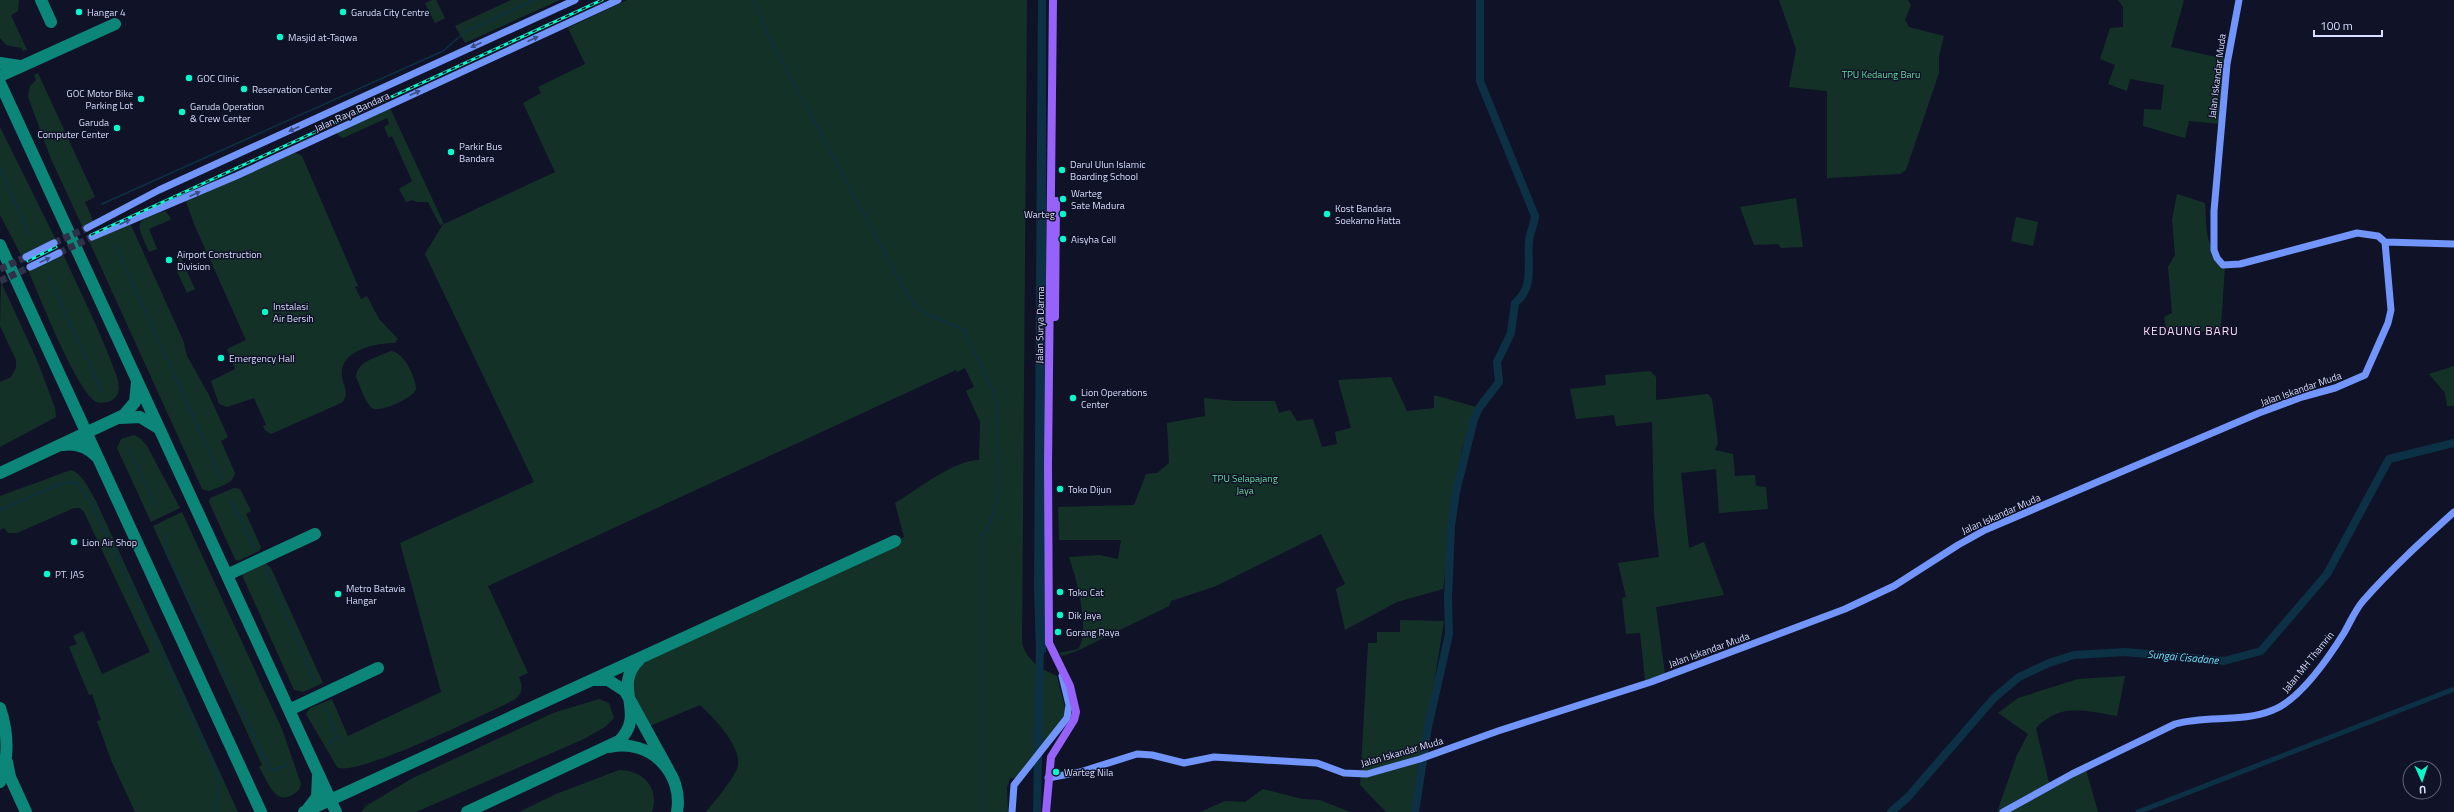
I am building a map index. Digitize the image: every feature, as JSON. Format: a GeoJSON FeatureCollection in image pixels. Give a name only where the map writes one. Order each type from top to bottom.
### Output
{"type":"FeatureCollection","features":[{"type":"Feature","properties":{"kind":"main road","name":"Jalan Surya Darma"},"geometry":{"type":"LineString","coordinates":[[1046,812],[1051,757],[1074,720],[1076,712],[1070,686],[1049,643],[1048,465],[1053,0]]}},
{"type":"Feature","properties":{"kind":"main road","name":"Jalan Surya Darma"},"geometry":{"type":"LineString","coordinates":[[1053,650],[1057,0]]}},
{"type":"Feature","properties":{"kind":"street","name":"Jalan Raya Bandara"},"geometry":{"type":"LineString","coordinates":[[87,228],[159,190],[575,0]]}},
{"type":"Feature","properties":{"kind":"street","name":"Jalan Raya Bandara"},"geometry":{"type":"LineString","coordinates":[[92,238],[236,176],[618,0]]}},
{"type":"Feature","properties":{"kind":"street","name":"Jalan Iskandar Muda"},"geometry":{"type":"LineString","coordinates":[[1048,778],[1080,772],[1137,754],[1152,755],[1184,763],[1214,757],[1317,763],[1344,773],[1359,775],[1424,758],[1503,729],[1651,682],[1774,637],[1874,597],[1958,544],[1985,530],[2259,413],[2302,397],[2342,386],[2365,375],[2388,322],[2390,310],[2385,242],[2378,236],[2357,233],[2244,264],[2223,265],[2217,258],[2213,234],[2218,158],[2227,64],[2240,0]]}},
{"type":"Feature","properties":{"kind":"street"},"geometry":{"type":"LineString","coordinates":[[2385,242],[2454,244]]}},
{"type":"Feature","properties":{"kind":"street"},"geometry":{"type":"LineString","coordinates":[[26,256],[54,243]]}},
{"type":"Feature","properties":{"kind":"street"},"geometry":{"type":"LineString","coordinates":[[30,267],[59,253]]}},
{"type":"Feature","properties":{"kind":"street","name":"Jalan MH Thamrin"},"geometry":{"type":"LineString","coordinates":[[2003,812],[2072,774],[2175,724],[2192,719],[2246,717],[2273,711],[2287,704],[2302,688],[2339,639],[2361,603],[2407,554],[2454,512]]}},
{"type":"Feature","properties":{"kind":"street"},"geometry":{"type":"LineString","coordinates":[[1012,812],[1012,790],[1027,768],[1065,722],[1068,712],[1064,680],[1053,658],[1053,650]]}},
{"type":"Feature","properties":{"kind":"green space"},"geometry":{"type":"Polygon","coordinates":[[[0,0],[19,0],[18,11],[11,15],[27,50],[23,51],[21,48],[6,45],[0,38],[0,0]]]}},
{"type":"Feature","properties":{"kind":"green space"},"geometry":{"type":"Polygon","coordinates":[[[436,0],[445,18],[435,23],[425,3],[436,0]]]}},
{"type":"Feature","properties":{"kind":"green space"},"geometry":{"type":"Polygon","coordinates":[[[511,0],[560,0],[465,43],[455,26],[511,0]]]}},
{"type":"Feature","properties":{"kind":"green space"},"geometry":{"type":"Polygon","coordinates":[[[627,0],[1027,0],[1022,643],[1027,655],[1035,664],[1057,676],[1067,716],[1015,778],[1010,778],[1007,788],[1008,812],[706,812],[727,786],[737,769],[738,761],[732,743],[720,725],[700,705],[645,728],[635,709],[628,690],[630,672],[635,664],[645,656],[904,537],[895,503],[947,470],[969,461],[979,460],[980,422],[966,391],[974,387],[965,368],[957,372],[956,370],[488,586],[528,673],[519,677],[521,692],[514,700],[394,754],[348,768],[337,767],[306,714],[310,708],[332,699],[348,736],[441,692],[400,543],[534,482],[425,254],[443,224],[440,225],[428,202],[417,202],[412,200],[406,202],[399,189],[412,181],[392,136],[389,138],[384,127],[389,124],[387,118],[343,138],[336,132],[390,108],[444,224],[555,172],[523,103],[541,93],[538,87],[585,64],[568,28],[627,0]]]}},
{"type":"Feature","properties":{"kind":"green space","name":"TPU Kedaung Baru"},"geometry":{"type":"Polygon","coordinates":[[[1779,0],[1908,0],[1911,5],[1905,20],[1909,27],[1944,36],[1939,56],[1939,73],[1906,170],[1900,174],[1827,178],[1827,91],[1789,87],[1796,49],[1779,0]]]}},
{"type":"Feature","properties":{"kind":"green space"},"geometry":{"type":"Polygon","coordinates":[[[2118,0],[2184,0],[2171,47],[2225,59],[2222,124],[2189,121],[2185,138],[2143,126],[2144,109],[2161,110],[2164,85],[2130,79],[2127,91],[2108,84],[2115,65],[2100,59],[2110,28],[2123,27],[2123,7],[2118,0]]]}},
{"type":"Feature","properties":{"kind":"green space"},"geometry":{"type":"Polygon","coordinates":[[[38,73],[95,197],[85,202],[94,223],[83,228],[51,159],[28,97],[30,86],[36,80],[34,75],[38,73]]]}},
{"type":"Feature","properties":{"kind":"green space"},"geometry":{"type":"Polygon","coordinates":[[[0,127],[56,240],[22,257],[0,215],[0,127]]]}},
{"type":"Feature","properties":{"kind":"green space"},"geometry":{"type":"Polygon","coordinates":[[[294,152],[302,156],[358,286],[355,287],[361,299],[367,296],[379,319],[398,339],[395,343],[387,343],[360,350],[352,354],[346,360],[342,368],[342,377],[346,394],[341,403],[271,434],[265,430],[263,426],[266,425],[254,398],[227,407],[219,404],[211,381],[235,369],[227,349],[246,340],[194,224],[186,201],[294,152]]]}},
{"type":"Feature","properties":{"kind":"green space"},"geometry":{"type":"Polygon","coordinates":[[[2177,194],[2205,203],[2207,230],[2210,244],[2213,251],[2225,266],[2221,327],[2217,330],[2167,334],[2164,317],[2172,313],[2168,267],[2175,255],[2172,220],[2177,194]]]}},
{"type":"Feature","properties":{"kind":"green space"},"geometry":{"type":"Polygon","coordinates":[[[1796,198],[1803,247],[1781,248],[1778,244],[1754,245],[1740,207],[1796,198]]]}},
{"type":"Feature","properties":{"kind":"green space"},"geometry":{"type":"Polygon","coordinates":[[[165,211],[171,218],[170,220],[149,229],[157,249],[149,252],[141,234],[140,224],[147,218],[165,211]]]}},
{"type":"Feature","properties":{"kind":"green space"},"geometry":{"type":"Polygon","coordinates":[[[2016,217],[2038,222],[2033,246],[2011,241],[2016,217]]]}},
{"type":"Feature","properties":{"kind":"green space"},"geometry":{"type":"Polygon","coordinates":[[[127,223],[130,223],[183,340],[187,356],[209,395],[228,437],[221,441],[235,473],[234,477],[225,485],[209,491],[202,489],[89,241],[127,223]]]}},
{"type":"Feature","properties":{"kind":"green space"},"geometry":{"type":"Polygon","coordinates":[[[63,254],[100,334],[117,378],[119,388],[117,396],[108,402],[96,402],[78,379],[49,320],[28,270],[63,254]]]}},
{"type":"Feature","properties":{"kind":"green space"},"geometry":{"type":"Polygon","coordinates":[[[179,254],[195,289],[187,293],[176,269],[181,266],[176,255],[179,254]]]}},
{"type":"Feature","properties":{"kind":"green space"},"geometry":{"type":"Polygon","coordinates":[[[1,282],[37,360],[55,408],[56,417],[0,447],[0,382],[11,377],[16,368],[16,360],[0,326],[1,282]]]}},
{"type":"Feature","properties":{"kind":"green space"},"geometry":{"type":"Polygon","coordinates":[[[391,351],[396,352],[405,361],[412,372],[416,389],[414,393],[396,404],[389,407],[376,409],[372,408],[369,406],[356,377],[357,372],[364,363],[391,351]]]}},
{"type":"Feature","properties":{"kind":"green space"},"geometry":{"type":"Polygon","coordinates":[[[2454,366],[2454,406],[2447,406],[2445,393],[2429,374],[2454,366]]]}},
{"type":"Feature","properties":{"kind":"green space"},"geometry":{"type":"Polygon","coordinates":[[[1650,371],[1656,377],[1656,400],[1708,394],[1712,399],[1718,443],[1715,450],[1733,454],[1735,476],[1755,475],[1756,486],[1766,487],[1768,509],[1719,513],[1716,469],[1681,473],[1689,548],[1704,542],[1724,595],[1656,607],[1665,674],[1645,681],[1640,633],[1626,634],[1622,598],[1626,597],[1618,563],[1659,557],[1654,515],[1652,422],[1616,426],[1614,415],[1576,419],[1570,389],[1606,385],[1605,375],[1650,371]]]}},
{"type":"Feature","properties":{"kind":"green space","name":"TPU Selapajang Jaya"},"geometry":{"type":"Polygon","coordinates":[[[1391,377],[1407,411],[1434,408],[1434,395],[1476,407],[1462,449],[1443,589],[1397,602],[1345,630],[1336,589],[1345,584],[1321,534],[1216,586],[1171,601],[1169,606],[1077,651],[1062,656],[1059,653],[1078,649],[1082,641],[1083,618],[1081,604],[1069,557],[1099,555],[1118,559],[1121,540],[1059,540],[1058,507],[1134,505],[1146,474],[1157,473],[1169,463],[1167,423],[1205,416],[1204,398],[1234,401],[1275,401],[1279,413],[1290,410],[1297,421],[1313,419],[1322,447],[1337,444],[1335,432],[1351,428],[1338,380],[1391,377]]]}},
{"type":"Feature","properties":{"kind":"green space"},"geometry":{"type":"Polygon","coordinates":[[[134,435],[141,439],[147,446],[180,508],[151,522],[117,448],[121,439],[134,435]]]}},
{"type":"Feature","properties":{"kind":"green space"},"geometry":{"type":"Polygon","coordinates":[[[71,470],[83,479],[96,501],[238,812],[135,812],[111,760],[97,721],[101,720],[92,694],[89,695],[69,647],[77,644],[73,636],[83,631],[102,674],[150,652],[84,512],[80,508],[74,508],[17,533],[8,533],[4,528],[0,530],[0,496],[71,470]]]}},
{"type":"Feature","properties":{"kind":"green space"},"geometry":{"type":"Polygon","coordinates":[[[234,488],[240,489],[251,511],[246,514],[261,547],[259,551],[238,561],[235,559],[209,502],[210,498],[234,488]]]}},
{"type":"Feature","properties":{"kind":"green space"},"geometry":{"type":"Polygon","coordinates":[[[182,512],[282,729],[301,784],[299,790],[291,795],[285,797],[274,793],[259,767],[262,765],[153,526],[182,512]]]}},
{"type":"Feature","properties":{"kind":"green space"},"geometry":{"type":"Polygon","coordinates":[[[264,562],[271,568],[323,683],[303,692],[294,690],[242,575],[244,571],[264,562]]]}},
{"type":"Feature","properties":{"kind":"green space"},"geometry":{"type":"Polygon","coordinates":[[[1400,620],[1444,621],[1413,812],[1386,812],[1360,785],[1368,643],[1377,643],[1377,632],[1400,632],[1400,620]]]}},
{"type":"Feature","properties":{"kind":"green space"},"geometry":{"type":"Polygon","coordinates":[[[2125,676],[2117,716],[2074,710],[2064,711],[2055,714],[2036,728],[2049,783],[2085,766],[2098,812],[1997,812],[2017,755],[2028,734],[1998,713],[2018,698],[2078,679],[2125,676]]]}},
{"type":"Feature","properties":{"kind":"green space"},"geometry":{"type":"Polygon","coordinates":[[[599,699],[609,703],[614,718],[605,727],[584,739],[416,812],[361,812],[366,806],[411,779],[553,713],[599,699]]]}},
{"type":"Feature","properties":{"kind":"green space"},"geometry":{"type":"Polygon","coordinates":[[[619,770],[635,773],[648,782],[654,795],[652,812],[519,812],[556,794],[619,770]]]}},
{"type":"Feature","properties":{"kind":"green space"},"geometry":{"type":"Polygon","coordinates":[[[1263,789],[1302,799],[1320,800],[1350,812],[1200,812],[1225,801],[1245,802],[1263,789]]]}},
{"type":"Feature","properties":{"kind":"water"},"geometry":{"type":"Polygon","coordinates":[[[1038,0],[1046,0],[1046,652],[1040,654],[1036,650],[1034,589],[1038,0]]]}},
{"type":"Feature","properties":{"kind":"waterway"},"geometry":{"type":"LineString","coordinates":[[102,204],[443,51],[465,32],[534,0]]}},
{"type":"Feature","properties":{"kind":"waterway"},"geometry":{"type":"LineString","coordinates":[[753,0],[767,33],[902,285],[914,304],[925,313],[964,330],[996,397],[998,494],[991,521],[982,535],[982,812]]}},
{"type":"Feature","properties":{"kind":"waterway"},"geometry":{"type":"LineString","coordinates":[[1415,812],[1428,727],[1449,634],[1448,598],[1451,526],[1456,492],[1474,419],[1479,408],[1499,382],[1497,362],[1511,333],[1515,303],[1521,297],[1528,282],[1529,241],[1535,216],[1480,81],[1480,0]]}},
{"type":"Feature","properties":{"kind":"waterway"},"geometry":{"type":"LineString","coordinates":[[0,168],[29,235]]}},
{"type":"Feature","properties":{"kind":"waterway"},"geometry":{"type":"LineString","coordinates":[[115,245],[222,479]]}},
{"type":"Feature","properties":{"kind":"waterway"},"geometry":{"type":"LineString","coordinates":[[48,276],[102,391]]}},
{"type":"Feature","properties":{"kind":"waterway","name":"Sungai Cisadane"},"geometry":{"type":"LineString","coordinates":[[1891,812],[1908,797],[1994,698],[2019,677],[2049,663],[2074,655],[2125,652],[2224,661],[2261,651],[2327,574],[2389,459],[2454,443]]}},
{"type":"Feature","properties":{"kind":"waterway"},"geometry":{"type":"LineString","coordinates":[[128,448],[155,504]]}},
{"type":"Feature","properties":{"kind":"waterway"},"geometry":{"type":"LineString","coordinates":[[0,510],[63,483],[76,482],[90,501],[218,774],[219,785],[216,812]]}},
{"type":"Feature","properties":{"kind":"waterway"},"geometry":{"type":"LineString","coordinates":[[232,502],[256,550]]}},
{"type":"Feature","properties":{"kind":"waterway"},"geometry":{"type":"LineString","coordinates":[[168,533],[165,549],[271,771],[287,765]]}},
{"type":"Feature","properties":{"kind":"waterway"},"geometry":{"type":"LineString","coordinates":[[265,567],[315,682]]}},
{"type":"Feature","properties":{"kind":"waterway"},"geometry":{"type":"LineString","coordinates":[[1037,812],[1040,644]]}},
{"type":"Feature","properties":{"kind":"waterway"},"geometry":{"type":"LineString","coordinates":[[2138,812],[2454,689]]}},
{"type":"Feature","properties":{"kind":"waterway"},"geometry":{"type":"LineString","coordinates":[[326,707],[337,737],[328,745]]}},
{"type":"Feature","properties":{"kind":"taxiway"},"geometry":{"type":"LineString","coordinates":[[41,0],[51,22]]}},
{"type":"Feature","properties":{"kind":"taxiway"},"geometry":{"type":"LineString","coordinates":[[0,76],[115,24]]}},
{"type":"Feature","properties":{"kind":"taxiway"},"geometry":{"type":"LineString","coordinates":[[0,63],[20,66]]}},
{"type":"Feature","properties":{"kind":"taxiway"},"geometry":{"type":"LineString","coordinates":[[0,83],[336,812]]}},
{"type":"Feature","properties":{"kind":"taxiway"},"geometry":{"type":"LineString","coordinates":[[0,245],[261,812]]}},
{"type":"Feature","properties":{"kind":"taxiway"},"geometry":{"type":"LineString","coordinates":[[0,473],[124,415],[135,402],[137,382]]}},
{"type":"Feature","properties":{"kind":"taxiway"},"geometry":{"type":"LineString","coordinates":[[120,418],[140,417],[158,428]]}},
{"type":"Feature","properties":{"kind":"taxiway"},"geometry":{"type":"LineString","coordinates":[[63,445],[82,446],[97,457]]}},
{"type":"Feature","properties":{"kind":"taxiway"},"geometry":{"type":"LineString","coordinates":[[227,575],[315,534]]}},
{"type":"Feature","properties":{"kind":"taxiway"},"geometry":{"type":"LineString","coordinates":[[304,812],[895,541]]}},
{"type":"Feature","properties":{"kind":"taxiway"},"geometry":{"type":"LineString","coordinates":[[467,812],[619,741],[627,731],[630,720],[631,710],[628,680],[631,670],[639,660]]}},
{"type":"Feature","properties":{"kind":"taxiway"},"geometry":{"type":"LineString","coordinates":[[289,710],[378,668]]}},
{"type":"Feature","properties":{"kind":"taxiway"},"geometry":{"type":"LineString","coordinates":[[594,680],[608,680],[625,691],[668,769]]}},
{"type":"Feature","properties":{"kind":"taxiway"},"geometry":{"type":"LineString","coordinates":[[0,708],[6,736],[5,764],[0,782]]}},
{"type":"Feature","properties":{"kind":"taxiway"},"geometry":{"type":"LineString","coordinates":[[610,747],[625,746],[638,748],[651,753],[661,762],[669,772],[675,784],[678,798],[677,812]]}},
{"type":"Feature","properties":{"kind":"taxiway"},"geometry":{"type":"LineString","coordinates":[[7,762],[10,777],[26,812]]}},
{"type":"Feature","properties":{"kind":"taxiway"},"geometry":{"type":"LineString","coordinates":[[307,810],[317,797],[318,776]]}},
{"type":"Feature","properties":{"kind":"tunnel"},"geometry":{"type":"LineString","coordinates":[[54,243],[87,228]]}},
{"type":"Feature","properties":{"kind":"tunnel"},"geometry":{"type":"LineString","coordinates":[[59,253],[92,237]]}},
{"type":"Feature","properties":{"kind":"tunnel"},"geometry":{"type":"LineString","coordinates":[[0,269],[26,257]]}},
{"type":"Feature","properties":{"kind":"tunnel"},"geometry":{"type":"LineString","coordinates":[[0,281],[30,267]]}},
{"type":"Feature","properties":{"kind":"railway"},"geometry":{"type":"LineString","coordinates":[[91,235],[602,0]]}},
{"type":"Feature","properties":{"kind":"railway"},"geometry":{"type":"LineString","coordinates":[[28,261],[56,247]]}},
{"type":"Feature","properties":{"kind":"place","name":"Hangar 4"},"geometry":{"type":"Point","coordinates":[79,12]}},
{"type":"Feature","properties":{"kind":"place","name":"Garuda City Centre"},"geometry":{"type":"Point","coordinates":[343,12]}},
{"type":"Feature","properties":{"kind":"place","name":"Masjid at-Taqwa"},"geometry":{"type":"Point","coordinates":[280,37]}},
{"type":"Feature","properties":{"kind":"place","name":"GOC Clinic"},"geometry":{"type":"Point","coordinates":[189,78]}},
{"type":"Feature","properties":{"kind":"place","name":"Reservation Center"},"geometry":{"type":"Point","coordinates":[244,89]}},
{"type":"Feature","properties":{"kind":"place","name":"GOC Motor Bike Parking Lot"},"geometry":{"type":"Point","coordinates":[141,99]}},
{"type":"Feature","properties":{"kind":"place","name":"Garuda Operation & Crew Center"},"geometry":{"type":"Point","coordinates":[182,112]}},
{"type":"Feature","properties":{"kind":"place","name":"Garuda Computer Center"},"geometry":{"type":"Point","coordinates":[117,128]}},
{"type":"Feature","properties":{"kind":"place","name":"Parkir Bus Bandara"},"geometry":{"type":"Point","coordinates":[451,152]}},
{"type":"Feature","properties":{"kind":"place","name":"Darul Ulun Islamic Boarding School"},"geometry":{"type":"Point","coordinates":[1062,170]}},
{"type":"Feature","properties":{"kind":"place","name":"Warteg Sate Madura"},"geometry":{"type":"Point","coordinates":[1063,199]}},
{"type":"Feature","properties":{"kind":"place","name":"Warteg"},"geometry":{"type":"Point","coordinates":[1063,214]}},
{"type":"Feature","properties":{"kind":"place","name":"Kost Bandara Soekarno Hatta"},"geometry":{"type":"Point","coordinates":[1327,214]}},
{"type":"Feature","properties":{"kind":"place","name":"Aisyha Cell"},"geometry":{"type":"Point","coordinates":[1063,239]}},
{"type":"Feature","properties":{"kind":"place","name":"Airport Construction Division"},"geometry":{"type":"Point","coordinates":[169,260]}},
{"type":"Feature","properties":{"kind":"place","name":"Instalasi Air Bersih"},"geometry":{"type":"Point","coordinates":[265,312]}},
{"type":"Feature","properties":{"kind":"place","name":"Emergency Hall"},"geometry":{"type":"Point","coordinates":[221,358]}},
{"type":"Feature","properties":{"kind":"place","name":"Lion Operations Center"},"geometry":{"type":"Point","coordinates":[1073,398]}},
{"type":"Feature","properties":{"kind":"place","name":"Toko Dijun"},"geometry":{"type":"Point","coordinates":[1060,489]}},
{"type":"Feature","properties":{"kind":"place","name":"Lion Air Shop"},"geometry":{"type":"Point","coordinates":[74,542]}},
{"type":"Feature","properties":{"kind":"place","name":"PT. JAS"},"geometry":{"type":"Point","coordinates":[47,574]}},
{"type":"Feature","properties":{"kind":"place","name":"Toko Cat"},"geometry":{"type":"Point","coordinates":[1060,592]}},
{"type":"Feature","properties":{"kind":"place","name":"Metro Batavia Hangar"},"geometry":{"type":"Point","coordinates":[338,594]}},
{"type":"Feature","properties":{"kind":"place","name":"Dik Jaya"},"geometry":{"type":"Point","coordinates":[1060,615]}},
{"type":"Feature","properties":{"kind":"place","name":"Gorang Raya"},"geometry":{"type":"Point","coordinates":[1058,632]}},
{"type":"Feature","properties":{"kind":"place","name":"Warteg Nila"},"geometry":{"type":"Point","coordinates":[1056,772]}},
{"type":"Feature","properties":{"kind":"district","name":"KEDAUNG BARU"},"geometry":{"type":"Point","coordinates":[2191,330]}}]}
